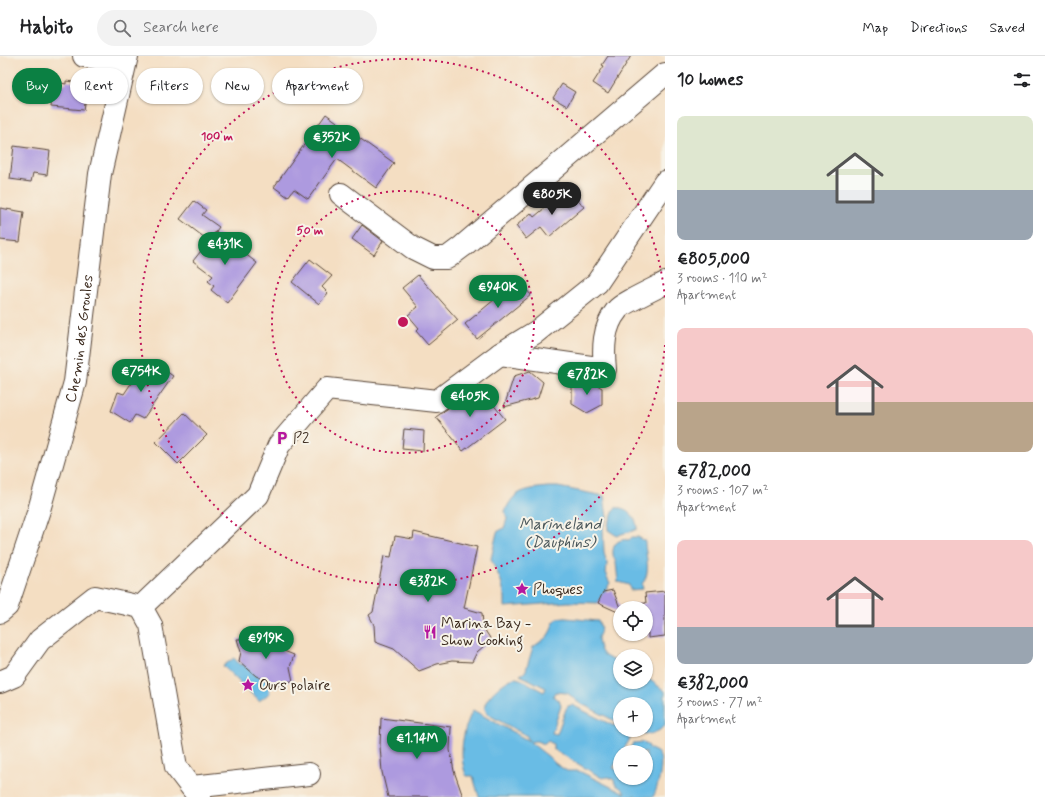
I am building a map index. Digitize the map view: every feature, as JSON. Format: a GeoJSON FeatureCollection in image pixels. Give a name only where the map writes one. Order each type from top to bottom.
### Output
{"type":"FeatureCollection","features":[{"type":"Feature","properties":{"kind":"street"},"geometry":{"type":"LineString","coordinates":[[84,56],[126,59]]}},
{"type":"Feature","properties":{"kind":"street","name":"Chemin des Groules"},"geometry":{"type":"LineString","coordinates":[[0,612],[7,606],[39,510],[75,382],[100,174],[126,59]]}},
{"type":"Feature","properties":{"kind":"street"},"geometry":{"type":"LineString","coordinates":[[341,194],[413,248],[434,258],[447,258],[665,74]]}},
{"type":"Feature","properties":{"kind":"street"},"geometry":{"type":"LineString","coordinates":[[141,606],[258,495],[279,445],[327,389],[437,401],[500,354],[536,332],[597,283],[637,221],[665,182]]}},
{"type":"Feature","properties":{"kind":"street"},"geometry":{"type":"LineString","coordinates":[[500,354],[604,369],[603,346],[608,325],[617,309],[665,282]]}},
{"type":"Feature","properties":{"kind":"street"},"geometry":{"type":"LineString","coordinates":[[0,682],[14,676],[40,640],[95,597],[141,606],[151,624],[176,767],[196,792],[309,774]]}},
{"type":"Feature","properties":{"kind":"water","name":"Marineland (Dauphins)"},"geometry":{"type":"Polygon","coordinates":[[[558,487],[604,496],[607,517],[603,527],[604,553],[607,563],[606,575],[610,583],[598,603],[568,602],[505,607],[505,597],[501,581],[491,559],[497,532],[504,528],[507,519],[505,511],[517,494],[535,488],[558,487]]]}},
{"type":"Feature","properties":{"kind":"water"},"geometry":{"type":"Polygon","coordinates":[[[615,508],[624,509],[630,513],[635,520],[637,529],[617,536],[608,530],[608,525],[615,508]]]}},
{"type":"Feature","properties":{"kind":"water"},"geometry":{"type":"Polygon","coordinates":[[[632,537],[638,537],[645,541],[647,574],[642,584],[643,589],[630,590],[629,585],[618,582],[613,550],[617,542],[629,540],[632,537]]]}},
{"type":"Feature","properties":{"kind":"water"},"geometry":{"type":"Polygon","coordinates":[[[558,618],[598,621],[601,627],[598,637],[601,651],[606,657],[613,660],[613,689],[653,689],[653,682],[665,691],[665,726],[653,733],[653,697],[613,697],[613,720],[576,701],[567,693],[555,692],[553,696],[559,700],[561,706],[552,733],[557,734],[566,709],[568,706],[572,705],[613,726],[613,737],[630,737],[626,745],[613,745],[613,779],[609,777],[602,778],[553,749],[553,744],[548,741],[545,744],[536,741],[530,742],[556,764],[567,771],[579,771],[625,794],[623,790],[616,785],[653,785],[653,750],[658,753],[660,757],[661,768],[659,781],[653,797],[637,797],[634,795],[634,797],[479,797],[473,776],[466,775],[462,759],[464,733],[473,710],[529,741],[527,736],[487,714],[485,706],[486,701],[497,688],[507,681],[515,678],[518,678],[544,692],[546,688],[520,675],[526,670],[533,647],[547,637],[553,623],[558,618]]]}},
{"type":"Feature","properties":{"kind":"water"},"geometry":{"type":"Polygon","coordinates":[[[234,658],[240,665],[246,663],[275,684],[269,689],[270,693],[259,701],[223,666],[234,658]]]}},
{"type":"Feature","properties":{"kind":"water"},"geometry":{"type":"Polygon","coordinates":[[[643,742],[648,745],[632,745],[633,743],[643,742]]]}},
{"type":"Feature","properties":{"kind":"building"},"geometry":{"type":"Polygon","coordinates":[[[608,56],[631,56],[608,93],[593,83],[604,66],[602,65],[608,56]]]}},
{"type":"Feature","properties":{"kind":"building"},"geometry":{"type":"Polygon","coordinates":[[[66,81],[70,82],[70,104],[85,104],[84,110],[51,107],[51,104],[62,104],[62,83],[66,84],[66,81]]]}},
{"type":"Feature","properties":{"kind":"building"},"geometry":{"type":"Polygon","coordinates":[[[562,84],[575,92],[567,106],[553,98],[562,84]]]}},
{"type":"Feature","properties":{"kind":"building"},"geometry":{"type":"Polygon","coordinates":[[[326,114],[394,163],[376,188],[337,159],[308,199],[294,189],[288,197],[274,187],[326,114]]]}},
{"type":"Feature","properties":{"kind":"building"},"geometry":{"type":"Polygon","coordinates":[[[14,146],[50,151],[47,175],[33,173],[31,182],[10,179],[14,146]]]}},
{"type":"Feature","properties":{"kind":"building"},"geometry":{"type":"Polygon","coordinates":[[[569,188],[584,207],[549,237],[541,227],[526,239],[516,226],[531,213],[534,217],[569,188]]]}},
{"type":"Feature","properties":{"kind":"building"},"geometry":{"type":"Polygon","coordinates":[[[194,201],[206,210],[202,215],[219,227],[209,241],[180,219],[194,201]]]}},
{"type":"Feature","properties":{"kind":"building"},"geometry":{"type":"Polygon","coordinates":[[[0,208],[24,212],[20,242],[0,240],[0,208]]]}},
{"type":"Feature","properties":{"kind":"building"},"geometry":{"type":"Polygon","coordinates":[[[362,225],[383,241],[374,255],[352,239],[362,225]]]}},
{"type":"Feature","properties":{"kind":"building"},"geometry":{"type":"Polygon","coordinates":[[[216,232],[257,263],[227,303],[211,290],[214,286],[208,281],[213,276],[193,261],[216,232]]]}},
{"type":"Feature","properties":{"kind":"building"},"geometry":{"type":"Polygon","coordinates":[[[310,259],[332,276],[322,287],[328,293],[319,304],[292,282],[310,259]]]}},
{"type":"Feature","properties":{"kind":"building"},"geometry":{"type":"Polygon","coordinates":[[[418,275],[458,320],[428,345],[416,331],[419,328],[408,315],[418,307],[402,288],[418,275]]]}},
{"type":"Feature","properties":{"kind":"building"},"geometry":{"type":"Polygon","coordinates":[[[518,280],[531,295],[477,339],[465,324],[518,280]]]}},
{"type":"Feature","properties":{"kind":"building"},"geometry":{"type":"Polygon","coordinates":[[[144,364],[154,370],[157,365],[173,376],[143,419],[135,415],[130,423],[111,411],[118,392],[124,394],[144,364]]]}},
{"type":"Feature","properties":{"kind":"building"},"geometry":{"type":"Polygon","coordinates":[[[530,371],[543,382],[538,398],[504,407],[514,376],[530,371]]]}},
{"type":"Feature","properties":{"kind":"building"},"geometry":{"type":"Polygon","coordinates":[[[589,380],[602,388],[602,405],[587,413],[572,404],[572,386],[589,380]]]}},
{"type":"Feature","properties":{"kind":"building"},"geometry":{"type":"Polygon","coordinates":[[[478,386],[505,419],[463,451],[436,417],[478,386]]]}},
{"type":"Feature","properties":{"kind":"building"},"geometry":{"type":"Polygon","coordinates":[[[184,413],[207,435],[178,464],[156,442],[184,413]]]}},
{"type":"Feature","properties":{"kind":"building"},"geometry":{"type":"Polygon","coordinates":[[[404,429],[424,431],[423,451],[402,449],[404,429]]]}},
{"type":"Feature","properties":{"kind":"building"},"geometry":{"type":"Polygon","coordinates":[[[414,532],[477,547],[464,608],[482,613],[483,624],[492,641],[477,652],[472,662],[452,661],[437,664],[419,671],[394,649],[375,642],[374,625],[369,615],[373,612],[384,556],[391,557],[395,536],[413,539],[414,532]]]}},
{"type":"Feature","properties":{"kind":"building"},"geometry":{"type":"Polygon","coordinates":[[[613,590],[617,601],[613,601],[613,610],[598,603],[603,592],[613,590]]]}},
{"type":"Feature","properties":{"kind":"building"},"geometry":{"type":"Polygon","coordinates":[[[665,591],[665,636],[653,637],[653,601],[646,601],[645,593],[665,591]]]}},
{"type":"Feature","properties":{"kind":"building"},"geometry":{"type":"Polygon","coordinates":[[[262,632],[267,640],[279,646],[284,651],[294,655],[290,667],[293,681],[282,682],[276,688],[265,680],[256,676],[239,661],[241,652],[237,639],[249,639],[262,632]]]}},
{"type":"Feature","properties":{"kind":"building"},"geometry":{"type":"Polygon","coordinates":[[[381,718],[451,727],[450,750],[454,771],[463,797],[388,797],[382,772],[380,746],[381,718]]]}},
{"type":"Feature","properties":{"kind":"place","name":"P2"},"geometry":{"type":"Point","coordinates":[282,438]}},
{"type":"Feature","properties":{"kind":"place","name":"Phoques"},"geometry":{"type":"Point","coordinates":[522,589]}},
{"type":"Feature","properties":{"kind":"place","name":"Marina Bay - Show Cooking"},"geometry":{"type":"Point","coordinates":[430,632]}},
{"type":"Feature","properties":{"kind":"place","name":"Ours polaire"},"geometry":{"type":"Point","coordinates":[248,685]}}]}
